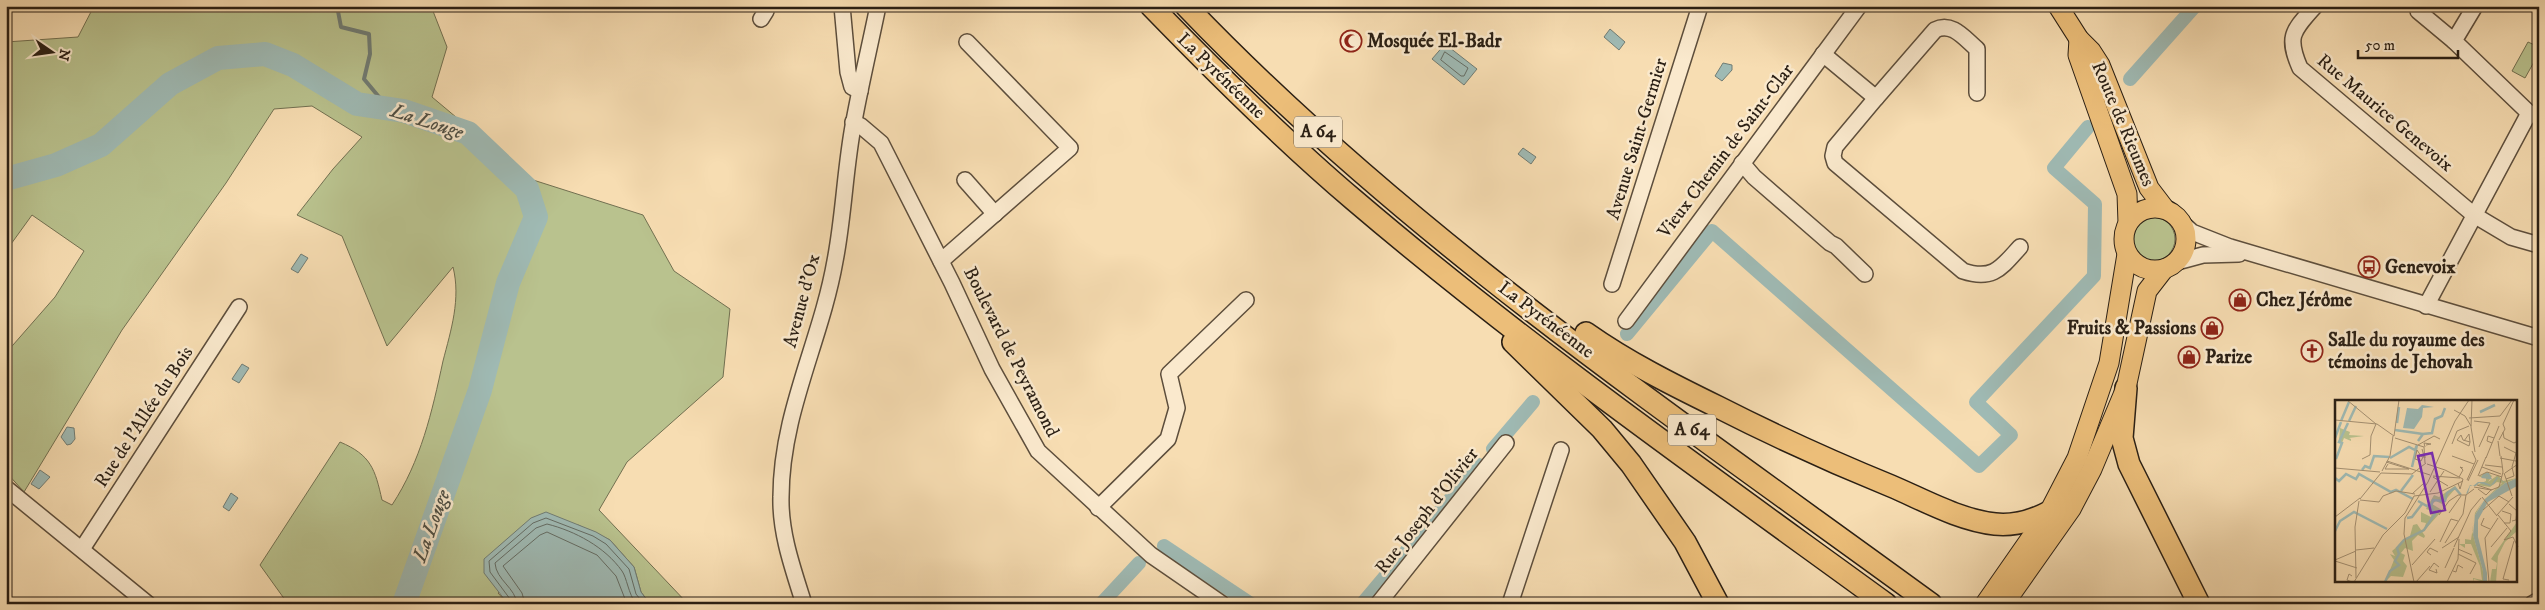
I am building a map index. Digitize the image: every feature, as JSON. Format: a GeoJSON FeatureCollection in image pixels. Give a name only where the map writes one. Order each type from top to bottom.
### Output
{"type":"FeatureCollection","features":[{"type":"Feature","properties":{"kind":"highway","name":"La Pyrénéenne"},"geometry":{"type":"LineString","coordinates":[[1151,6],[1257,112],[1353,200],[1495,315],[1643,427],[1886,604]]}},
{"type":"Feature","properties":{"kind":"highway","name":"La Pyrénéenne"},"geometry":{"type":"LineString","coordinates":[[1186,6],[1274,92],[1372,181],[1457,252],[1649,398],[1931,604]]}},
{"type":"Feature","properties":{"kind":"highway"},"geometry":{"type":"LineString","coordinates":[[1457,252],[1472,250],[1607,348],[1672,384],[1808,452],[1959,515],[1979,521],[1994,524],[2023,523],[2049,512]]}},
{"type":"Feature","properties":{"kind":"highway"},"geometry":{"type":"LineString","coordinates":[[1495,315],[1516,346],[1602,429],[1631,464],[1685,542],[1718,604]]}},
{"type":"Feature","properties":{"kind":"highway"},"geometry":{"type":"LineString","coordinates":[[2126,388],[2122,438],[2129,464],[2199,604]]}},
{"type":"Feature","properties":{"kind":"main road","name":"Route de Rieumes"},"geometry":{"type":"LineString","coordinates":[[2058,6],[2079,39],[2092,51],[2100,64],[2148,188],[2165,210]]}},
{"type":"Feature","properties":{"kind":"main road","name":"Route de Rieumes"},"geometry":{"type":"LineString","coordinates":[[2079,39],[2078,55],[2127,194],[2128,223]]}},
{"type":"Feature","properties":{"kind":"main road"},"geometry":{"type":"LineString","coordinates":[[1985,604],[2049,512],[2077,458],[2109,363],[2127,254],[2123,239],[2128,223],[2133,217],[2148,208],[2165,210],[2181,222],[2186,239],[2185,247],[2146,291],[2126,388],[2096,460],[2071,509],[2004,604]]}},
{"type":"Feature","properties":{"kind":"main road"},"geometry":{"type":"LineString","coordinates":[[2127,254],[2139,267],[2156,271],[2170,266]]}},
{"type":"Feature","properties":{"kind":"street"},"geometry":{"type":"LineString","coordinates":[[842,6],[848,72],[852,87],[860,91]]}},
{"type":"Feature","properties":{"kind":"street","name":"Avenue d'Ox"},"geometry":{"type":"LineString","coordinates":[[804,604],[786,545],[781,497],[788,430],[801,376],[816,336],[835,261],[853,122],[878,6]]}},
{"type":"Feature","properties":{"kind":"street","name":"Avenue Saint-Germier"},"geometry":{"type":"LineString","coordinates":[[1612,284],[1700,6]]}},
{"type":"Feature","properties":{"kind":"street","name":"Vieux Chemin de Saint-Clar"},"geometry":{"type":"LineString","coordinates":[[1626,321],[1859,6]]}},
{"type":"Feature","properties":{"kind":"street","name":"Rue Maurice Genevoix"},"geometry":{"type":"LineString","coordinates":[[2315,6],[2296,28],[2292,49],[2300,68],[2474,215],[2511,237],[2539,245]]}},
{"type":"Feature","properties":{"kind":"street"},"geometry":{"type":"LineString","coordinates":[[2454,41],[2475,6]]}},
{"type":"Feature","properties":{"kind":"street"},"geometry":{"type":"LineString","coordinates":[[2418,11],[2454,41],[2534,115],[2474,215],[2426,306]]}},
{"type":"Feature","properties":{"kind":"street"},"geometry":{"type":"LineString","coordinates":[[1977,93],[1977,49],[1952,28],[1946,26],[1934,30],[1835,147],[1833,156],[1835,164],[1963,271],[1987,276],[2000,269],[2020,247]]}},
{"type":"Feature","properties":{"kind":"street"},"geometry":{"type":"LineString","coordinates":[[941,261],[1070,148],[967,42]]}},
{"type":"Feature","properties":{"kind":"street"},"geometry":{"type":"LineString","coordinates":[[1823,54],[1876,98]]}},
{"type":"Feature","properties":{"kind":"street","name":"Boulevard de Peyramond"},"geometry":{"type":"LineString","coordinates":[[853,122],[861,126],[881,143],[941,261],[992,369],[1038,451],[1151,555],[1222,604]]}},
{"type":"Feature","properties":{"kind":"street"},"geometry":{"type":"LineString","coordinates":[[1742,163],[1754,177],[1836,246],[1865,274]]}},
{"type":"Feature","properties":{"kind":"street"},"geometry":{"type":"LineString","coordinates":[[965,180],[995,214]]}},
{"type":"Feature","properties":{"kind":"street"},"geometry":{"type":"LineString","coordinates":[[2181,222],[2192,232],[2205,238],[2426,306],[2539,338]]}},
{"type":"Feature","properties":{"kind":"street"},"geometry":{"type":"LineString","coordinates":[[2170,266],[2203,254],[2260,255]]}},
{"type":"Feature","properties":{"kind":"street"},"geometry":{"type":"LineString","coordinates":[[1098,508],[1168,439],[1177,408],[1169,374],[1246,300]]}},
{"type":"Feature","properties":{"kind":"street","name":"Rue de l'Allée du Bois"},"geometry":{"type":"LineString","coordinates":[[82,549],[239,307]]}},
{"type":"Feature","properties":{"kind":"street","name":"Rue Joseph d'Olivier"},"geometry":{"type":"LineString","coordinates":[[1378,604],[1506,443]]}},
{"type":"Feature","properties":{"kind":"street"},"geometry":{"type":"LineString","coordinates":[[1510,604],[1561,450]]}},
{"type":"Feature","properties":{"kind":"street"},"geometry":{"type":"LineString","coordinates":[[6,488],[148,604]]}},
{"type":"Feature","properties":{"kind":"street"},"geometry":{"type":"LineString","coordinates":[[2532,604],[2539,600]]}},
{"type":"Feature","properties":{"kind":"green space"},"geometry":{"type":"Polygon","coordinates":[[[94,6],[431,6],[447,47],[432,97],[530,179],[643,215],[674,271],[730,309],[723,377],[627,462],[599,510],[688,604],[650,604],[641,592],[634,567],[610,540],[578,525],[498,593],[508,604],[288,604],[260,565],[340,442],[359,452],[370,464],[377,480],[382,500],[392,505],[402,488],[418,454],[430,417],[452,326],[456,291],[453,267],[387,346],[342,236],[297,215],[333,169],[362,137],[312,106],[274,109],[226,183],[122,330],[24,492],[6,472],[6,353],[55,297],[84,251],[32,215],[6,251],[6,42],[78,37],[94,6]]]}},
{"type":"Feature","properties":{"kind":"green space"},"geometry":{"type":"Polygon","coordinates":[[[2528,42],[2539,47],[2539,53],[2525,78],[2512,71],[2528,42]]]}},
{"type":"Feature","properties":{"kind":"green space"},"geometry":{"type":"Polygon","coordinates":[[[2153,217],[2165,221],[2171,227],[2175,239],[2171,251],[2165,257],[2153,261],[2141,257],[2135,251],[2131,239],[2135,227],[2141,221],[2153,217]]]}},
{"type":"Feature","properties":{"kind":"water"},"geometry":{"type":"Polygon","coordinates":[[[1610,29],[1625,42],[1619,50],[1604,37],[1610,29]]]}},
{"type":"Feature","properties":{"kind":"water"},"geometry":{"type":"Polygon","coordinates":[[[1445,44],[1477,69],[1464,85],[1432,59],[1445,44]]]}},
{"type":"Feature","properties":{"kind":"water"},"geometry":{"type":"Polygon","coordinates":[[[1723,63],[1732,65],[1732,70],[1722,81],[1715,76],[1723,63]]]}},
{"type":"Feature","properties":{"kind":"water"},"geometry":{"type":"Polygon","coordinates":[[[1523,148],[1536,157],[1531,164],[1518,154],[1523,148]]]}},
{"type":"Feature","properties":{"kind":"water"},"geometry":{"type":"Polygon","coordinates":[[[301,254],[308,258],[298,273],[291,269],[301,254]]]}},
{"type":"Feature","properties":{"kind":"water"},"geometry":{"type":"Polygon","coordinates":[[[242,364],[249,368],[239,383],[232,379],[242,364]]]}},
{"type":"Feature","properties":{"kind":"water"},"geometry":{"type":"Polygon","coordinates":[[[67,427],[74,428],[75,439],[71,444],[67,445],[61,437],[67,427]]]}},
{"type":"Feature","properties":{"kind":"water"},"geometry":{"type":"Polygon","coordinates":[[[40,470],[50,477],[39,489],[31,484],[40,470]]]}},
{"type":"Feature","properties":{"kind":"water"},"geometry":{"type":"Polygon","coordinates":[[[231,493],[238,498],[229,511],[223,507],[231,493]]]}},
{"type":"Feature","properties":{"kind":"water"},"geometry":{"type":"Polygon","coordinates":[[[546,512],[596,532],[610,540],[634,567],[641,592],[650,604],[508,604],[484,573],[484,559],[531,518],[546,512]]]}},
{"type":"Feature","properties":{"kind":"waterway"},"geometry":{"type":"LineString","coordinates":[[337,6],[341,27],[369,34],[370,54],[364,79],[389,109]]}},
{"type":"Feature","properties":{"kind":"waterway"},"geometry":{"type":"LineString","coordinates":[[2130,79],[2195,6]]}},
{"type":"Feature","properties":{"kind":"waterway","name":"La Louge"},"geometry":{"type":"LineString","coordinates":[[6,179],[56,165],[101,145],[170,84],[218,58],[265,54],[293,65],[357,104],[404,111],[468,133],[527,189],[536,217],[508,283],[480,390],[404,604]]}},
{"type":"Feature","properties":{"kind":"waterway"},"geometry":{"type":"LineString","coordinates":[[1627,334],[1712,231],[1979,466],[2011,435],[1976,402],[2094,276],[2095,204],[2054,168],[2088,127]]}},
{"type":"Feature","properties":{"kind":"waterway"},"geometry":{"type":"LineString","coordinates":[[1493,449],[1533,402]]}},
{"type":"Feature","properties":{"kind":"waterway"},"geometry":{"type":"LineString","coordinates":[[1362,604],[1479,465]]}},
{"type":"Feature","properties":{"kind":"waterway"},"geometry":{"type":"LineString","coordinates":[[1164,546],[1251,604]]}},
{"type":"Feature","properties":{"kind":"waterway"},"geometry":{"type":"LineString","coordinates":[[1101,604],[1139,563]]}},
{"type":"Feature","properties":{"kind":"place","name":"Mosquée El-Badr"},"geometry":{"type":"Point","coordinates":[1351,41]}},
{"type":"Feature","properties":{"kind":"place","name":"Genevoix"},"geometry":{"type":"Point","coordinates":[2369,267]}},
{"type":"Feature","properties":{"kind":"place","name":"Chez Jérôme"},"geometry":{"type":"Point","coordinates":[2240,300]}},
{"type":"Feature","properties":{"kind":"place","name":"Fruits & Passions"},"geometry":{"type":"Point","coordinates":[2212,328]}},
{"type":"Feature","properties":{"kind":"place","name":"Salle du royaume des témoins de Jehovah"},"geometry":{"type":"Point","coordinates":[2312,351]}},
{"type":"Feature","properties":{"kind":"place","name":"Parize"},"geometry":{"type":"Point","coordinates":[2189,357]}}]}
